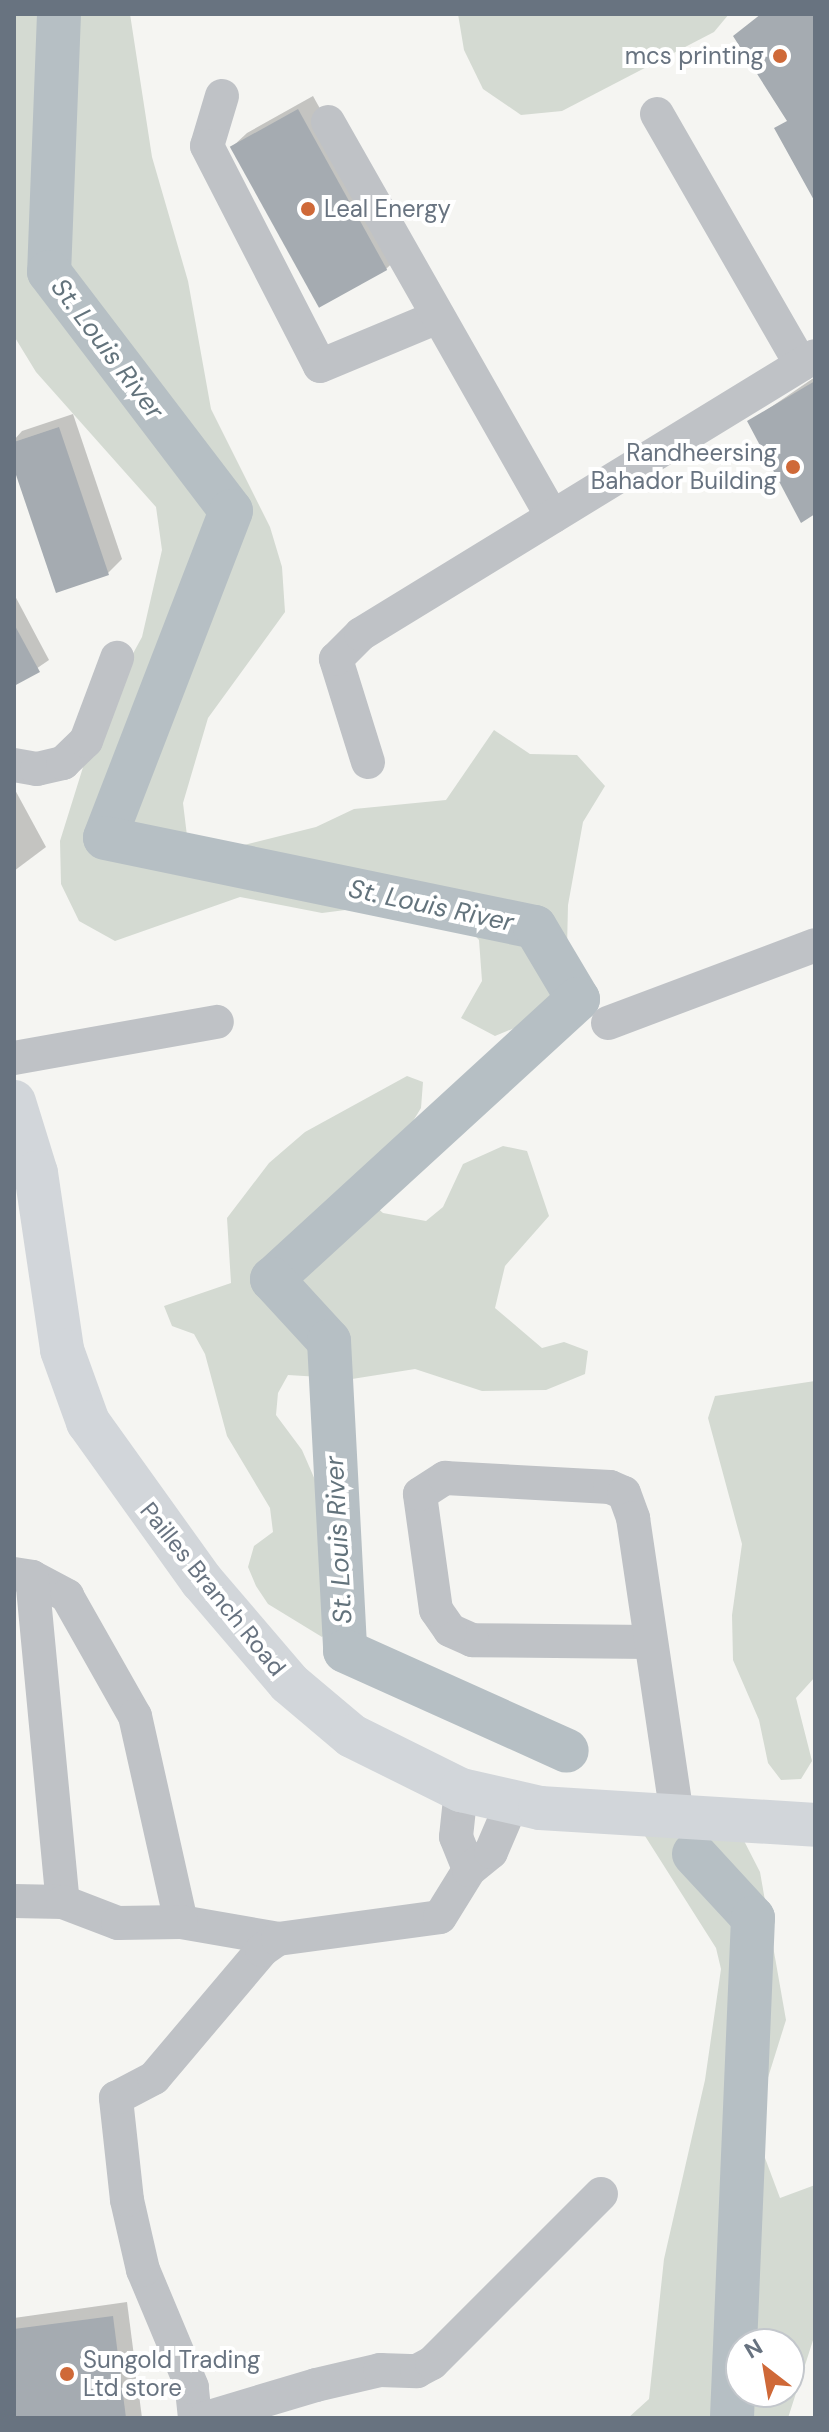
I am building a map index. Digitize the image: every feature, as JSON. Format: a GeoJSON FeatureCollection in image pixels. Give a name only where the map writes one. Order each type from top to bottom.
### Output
{"type":"FeatureCollection","features":[{"type":"Feature","properties":{"kind":"main road","name":"Pailles Branch Road"},"geometry":{"type":"LineString","coordinates":[[14,1102],[36,1173],[62,1350],[88,1422],[109,1457],[252,1645],[289,1683],[352,1736],[461,1790],[512,1803],[815,1825]]}},
{"type":"Feature","properties":{"kind":"street"},"geometry":{"type":"LineString","coordinates":[[222,96],[207,146],[320,366],[438,317]]}},
{"type":"Feature","properties":{"kind":"street"},"geometry":{"type":"LineString","coordinates":[[368,762],[336,659],[361,634],[808,360],[657,114]]}},
{"type":"Feature","properties":{"kind":"street"},"geometry":{"type":"LineString","coordinates":[[328,122],[552,517]]}},
{"type":"Feature","properties":{"kind":"street"},"geometry":{"type":"LineString","coordinates":[[14,765],[37,769],[63,763],[86,741],[117,658]]}},
{"type":"Feature","properties":{"kind":"street"},"geometry":{"type":"LineString","coordinates":[[608,1023],[815,945]]}},
{"type":"Feature","properties":{"kind":"street"},"geometry":{"type":"LineString","coordinates":[[14,1058],[217,1022]]}},
{"type":"Feature","properties":{"kind":"street"},"geometry":{"type":"LineString","coordinates":[[649,1642],[472,1640],[450,1630],[436,1610],[420,1494],[445,1478],[610,1487],[624,1493],[633,1518],[677,1816]]}},
{"type":"Feature","properties":{"kind":"street"},"geometry":{"type":"LineString","coordinates":[[23,1576],[63,1902]]}},
{"type":"Feature","properties":{"kind":"street"},"geometry":{"type":"LineString","coordinates":[[23,1576],[67,1596],[135,1716],[181,1922]]}},
{"type":"Feature","properties":{"kind":"street"},"geometry":{"type":"LineString","coordinates":[[461,1790],[456,1837],[469,1870]]}},
{"type":"Feature","properties":{"kind":"street"},"geometry":{"type":"LineString","coordinates":[[14,1901],[63,1902],[118,1923],[181,1922],[278,1939],[440,1917],[469,1870],[491,1852],[512,1803]]}},
{"type":"Feature","properties":{"kind":"street"},"geometry":{"type":"LineString","coordinates":[[195,2418],[187,2372],[143,2270],[127,2200],[116,2098],[154,2078],[262,1950],[278,1939]]}},
{"type":"Feature","properties":{"kind":"street"},"geometry":{"type":"LineString","coordinates":[[206,2418],[316,2385],[380,2370],[417,2371],[432,2363],[601,2194]]}},
{"type":"Feature","properties":{"kind":"shaded area"},"geometry":{"type":"Polygon","coordinates":[[[14,14],[130,14],[152,157],[188,281],[211,409],[270,527],[282,567],[285,612],[208,718],[183,803],[188,844],[232,848],[316,827],[354,809],[446,800],[494,730],[530,754],[577,755],[605,786],[583,822],[568,905],[566,991],[534,1020],[495,1036],[461,1018],[482,981],[479,940],[450,908],[408,902],[322,913],[240,897],[115,941],[79,921],[61,884],[60,841],[99,716],[142,637],[162,550],[156,507],[36,372],[14,336],[14,14]]]}},
{"type":"Feature","properties":{"kind":"shaded area"},"geometry":{"type":"Polygon","coordinates":[[[458,14],[729,14],[714,32],[562,111],[521,115],[483,89],[464,50],[458,14]]]}},
{"type":"Feature","properties":{"kind":"shaded area"},"geometry":{"type":"Polygon","coordinates":[[[407,1076],[423,1082],[421,1108],[366,1198],[383,1213],[426,1221],[443,1207],[463,1164],[503,1146],[527,1151],[549,1216],[505,1266],[495,1308],[542,1348],[564,1342],[588,1351],[585,1374],[546,1390],[482,1391],[415,1369],[352,1379],[288,1375],[278,1393],[276,1415],[302,1450],[363,1590],[322,1637],[268,1604],[256,1586],[248,1567],[254,1546],[273,1532],[270,1508],[227,1436],[205,1354],[194,1334],[172,1326],[164,1306],[231,1283],[227,1218],[269,1163],[305,1132],[407,1076]]]}},
{"type":"Feature","properties":{"kind":"shaded area"},"geometry":{"type":"Polygon","coordinates":[[[815,1381],[815,1677],[796,1698],[812,1761],[801,1779],[781,1780],[768,1763],[759,1720],[733,1660],[732,1615],[742,1544],[708,1418],[715,1396],[815,1381]]]}},
{"type":"Feature","properties":{"kind":"shaded area"},"geometry":{"type":"Polygon","coordinates":[[[740,1833],[760,1872],[786,2020],[761,2100],[759,2142],[780,2198],[815,2185],[815,2334],[805,2365],[805,2328],[725,2328],[725,2408],[791,2408],[788,2418],[628,2418],[649,2399],[664,2259],[705,2080],[721,1969],[716,1948],[645,1836],[740,1833]]]}},
{"type":"Feature","properties":{"kind":"building","name":"mcs printing"},"geometry":{"type":"Polygon","coordinates":[[[761,14],[815,14],[815,202],[774,128],[787,121],[733,36],[761,14]]]}},
{"type":"Feature","properties":{"kind":"building","name":"Leal Energy"},"geometry":{"type":"Polygon","coordinates":[[[298,109],[387,270],[319,308],[230,147],[298,109]]]}},
{"type":"Feature","properties":{"kind":"building","name":"Randheersing Bahador Building"},"geometry":{"type":"Polygon","coordinates":[[[815,381],[815,514],[801,523],[747,421],[815,381]]]}},
{"type":"Feature","properties":{"kind":"building"},"geometry":{"type":"Polygon","coordinates":[[[59,427],[109,575],[56,593],[14,469],[14,442],[59,427]]]}},
{"type":"Feature","properties":{"kind":"building"},"geometry":{"type":"Polygon","coordinates":[[[14,624],[40,672],[14,686],[14,624]]]}},
{"type":"Feature","properties":{"kind":"building","name":"Sungold Trading Ltd store"},"geometry":{"type":"Polygon","coordinates":[[[113,2316],[126,2418],[14,2418],[14,2329],[113,2316]]]}},
{"type":"Feature","properties":{"kind":"waterway","name":"St. Louis River"},"geometry":{"type":"LineString","coordinates":[[59,14],[49,272],[231,511],[105,838],[535,927],[578,999],[272,1279],[329,1341],[345,1651],[567,1751]]}},
{"type":"Feature","properties":{"kind":"waterway"},"geometry":{"type":"LineString","coordinates":[[694,1854],[753,1918],[732,2418]]}},
{"type":"Feature","properties":{"kind":"place","name":"mcs printing"},"geometry":{"type":"Point","coordinates":[780,56]}},
{"type":"Feature","properties":{"kind":"place","name":"Leal Energy"},"geometry":{"type":"Point","coordinates":[308,209]}},
{"type":"Feature","properties":{"kind":"place","name":"Randheersing Bahador Building"},"geometry":{"type":"Point","coordinates":[793,467]}},
{"type":"Feature","properties":{"kind":"place","name":"Sungold Trading Ltd store"},"geometry":{"type":"Point","coordinates":[67,2374]}}]}
